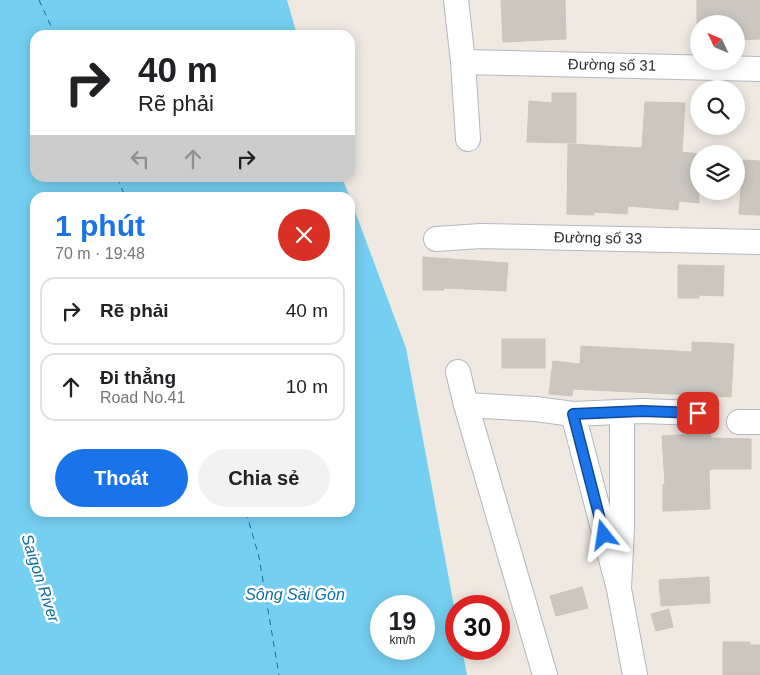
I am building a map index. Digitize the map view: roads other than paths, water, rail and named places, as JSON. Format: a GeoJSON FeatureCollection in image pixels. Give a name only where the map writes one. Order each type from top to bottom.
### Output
{"type":"FeatureCollection","features":[{"type":"Feature","properties":{"kind":"street"},"geometry":{"type":"LineString","coordinates":[[456,0],[463,62],[468,139]]}},
{"type":"Feature","properties":{"kind":"street","name":"Đường số 31"},"geometry":{"type":"LineString","coordinates":[[463,62],[760,69]]}},
{"type":"Feature","properties":{"kind":"street","name":"Đường số 33"},"geometry":{"type":"LineString","coordinates":[[436,238],[480,236],[760,242]]}},
{"type":"Feature","properties":{"kind":"street"},"geometry":{"type":"LineString","coordinates":[[458,372],[545,675]]}},
{"type":"Feature","properties":{"kind":"street"},"geometry":{"type":"LineString","coordinates":[[466,405],[536,409],[573,414],[642,411],[698,413]]}},
{"type":"Feature","properties":{"kind":"street"},"geometry":{"type":"LineString","coordinates":[[618,589],[622,527],[622,413]]}},
{"type":"Feature","properties":{"kind":"street"},"geometry":{"type":"LineString","coordinates":[[573,414],[618,589],[635,675]]}},
{"type":"Feature","properties":{"kind":"water","name":"Sông Sài Gòn"},"geometry":{"type":"Polygon","coordinates":[[[0,0],[287,0],[296,30],[30,30],[30,182],[344,182],[348,192],[30,192],[30,517],[355,517],[355,211],[406,348],[452,595],[445,595],[445,660],[464,660],[467,675],[0,675],[0,0]]]}},
{"type":"Feature","properties":{"kind":"water label","name":"Saigon River"},"geometry":{"type":"Point","coordinates":[41,578]}}]}
